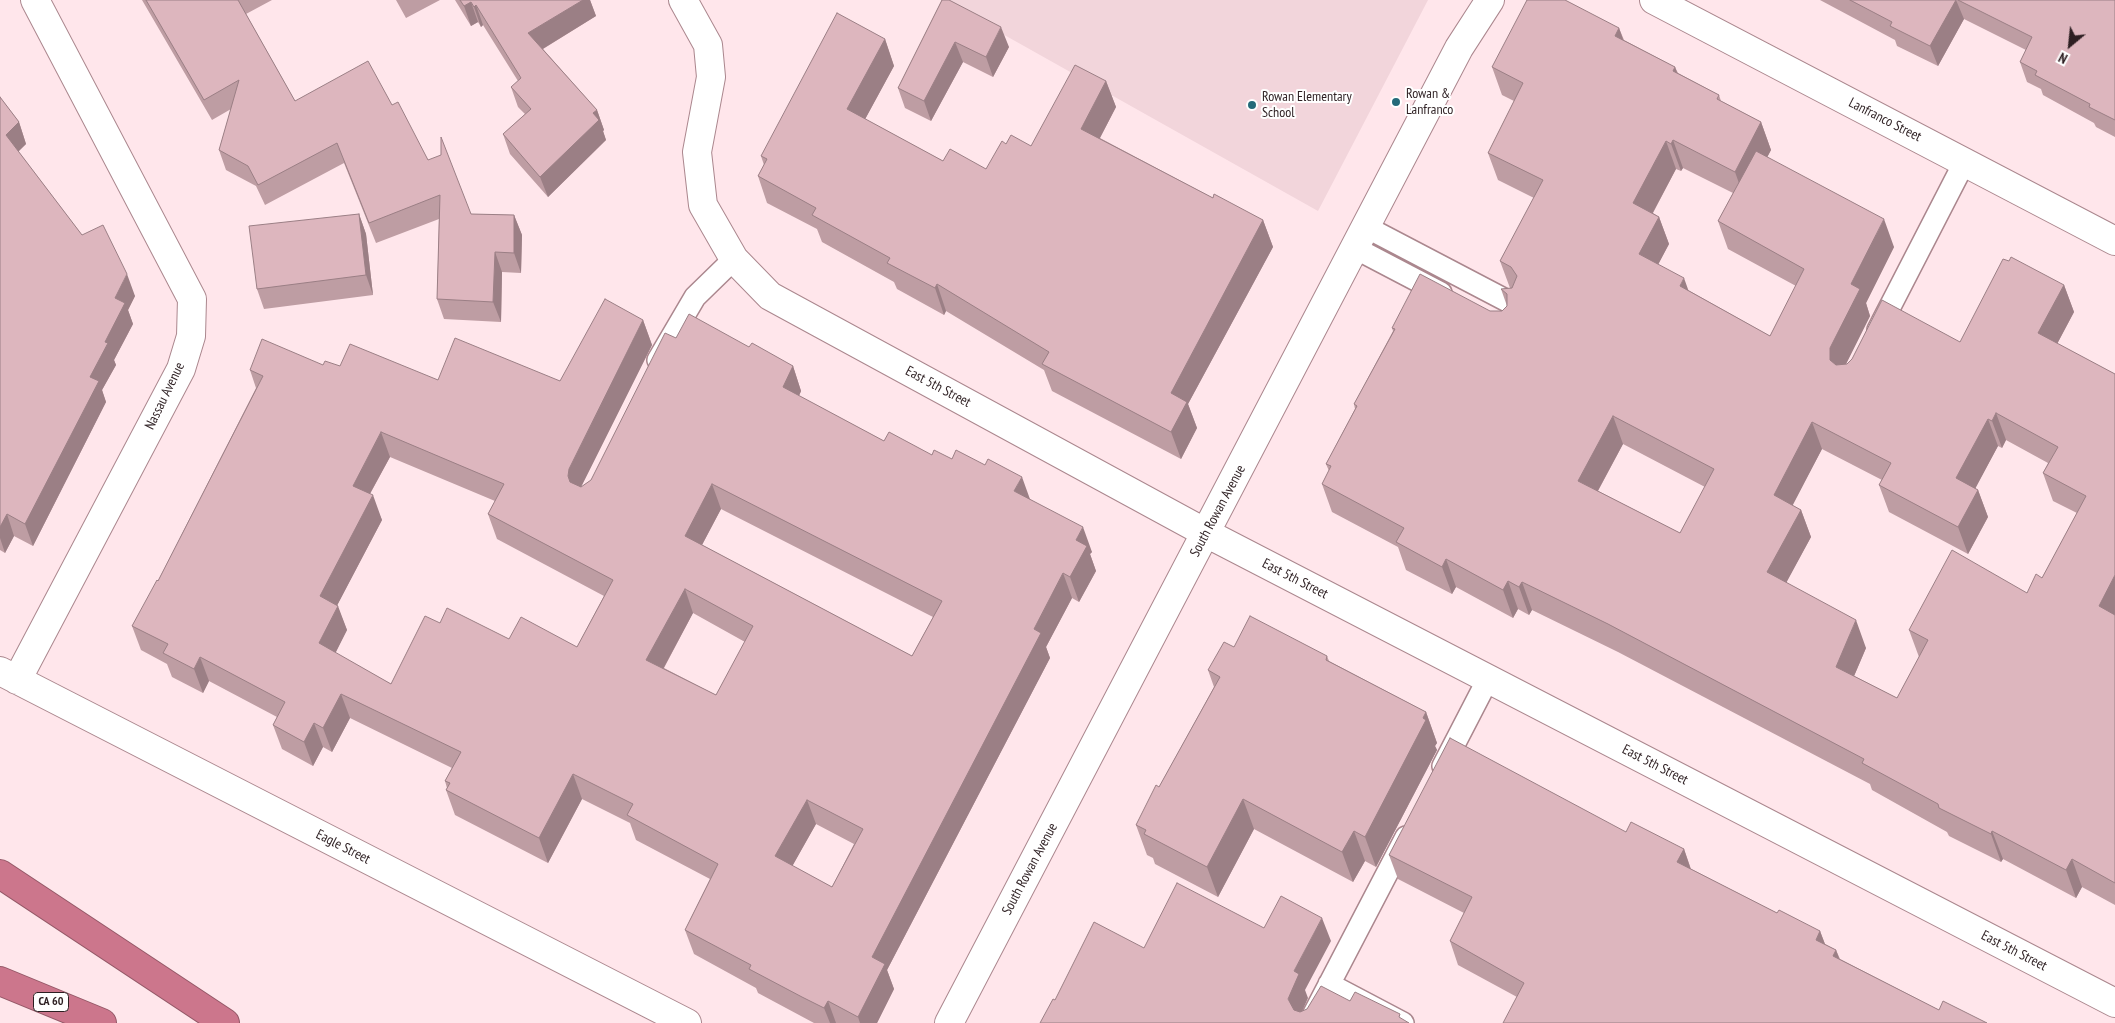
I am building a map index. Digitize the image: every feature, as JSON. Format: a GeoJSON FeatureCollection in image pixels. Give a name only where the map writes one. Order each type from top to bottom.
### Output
{"type":"FeatureCollection","features":[{"type":"Feature","properties":{"kind":"highway"},"geometry":{"type":"LineString","coordinates":[[0,874],[225,1023]]}},
{"type":"Feature","properties":{"kind":"highway","name":"CA 60"},"geometry":{"type":"LineString","coordinates":[[0,981],[102,1023]]}},
{"type":"Feature","properties":{"kind":"street","name":"Nassau Avenue"},"geometry":{"type":"LineString","coordinates":[[8,676],[181,369],[191,336],[192,299],[35,0]]}},
{"type":"Feature","properties":{"kind":"street","name":"East 5th Street"},"geometry":{"type":"LineString","coordinates":[[683,0],[708,45],[711,77],[697,152],[702,205],[734,259],[770,296],[1206,533],[2115,1003]]}},
{"type":"Feature","properties":{"kind":"street","name":"South Rowan Avenue"},"geometry":{"type":"LineString","coordinates":[[949,1023],[1459,48],[1490,0]]}},
{"type":"Feature","properties":{"kind":"street","name":"Lanfranco Street"},"geometry":{"type":"LineString","coordinates":[[1654,0],[2115,241]]}},
{"type":"Feature","properties":{"kind":"street","name":"Eagle Street"},"geometry":{"type":"LineString","coordinates":[[8,676],[687,1023]]}},
{"type":"Feature","properties":{"kind":"lane"},"geometry":{"type":"LineString","coordinates":[[1869,347],[1965,161]]}},
{"type":"Feature","properties":{"kind":"lane"},"geometry":{"type":"LineString","coordinates":[[1360,237],[1456,301]]}},
{"type":"Feature","properties":{"kind":"lane"},"geometry":{"type":"LineString","coordinates":[[1360,237],[1515,304]]}},
{"type":"Feature","properties":{"kind":"lane"},"geometry":{"type":"LineString","coordinates":[[648,380],[695,297],[734,259]]}},
{"type":"Feature","properties":{"kind":"lane"},"geometry":{"type":"LineString","coordinates":[[1434,783],[1488,679]]}},
{"type":"Feature","properties":{"kind":"lane"},"geometry":{"type":"LineString","coordinates":[[1309,1023],[1415,818]]}},
{"type":"Feature","properties":{"kind":"lane"},"geometry":{"type":"LineString","coordinates":[[1329,984],[1403,1023]]}},
{"type":"Feature","properties":{"kind":"shaded area","name":"Rowan Elementary School"},"geometry":{"type":"Polygon","coordinates":[[[942,0],[1428,0],[1318,211],[942,0]]]}},
{"type":"Feature","properties":{"kind":"building"},"geometry":{"type":"Polygon","coordinates":[[[146,0],[238,0],[295,101],[368,61],[392,105],[398,102],[428,160],[441,155],[441,137],[471,214],[514,215],[514,253],[495,252],[493,302],[437,299],[440,195],[369,223],[337,143],[258,185],[248,166],[219,150],[239,80],[204,100],[146,0]]]}},
{"type":"Feature","properties":{"kind":"building"},"geometry":{"type":"Polygon","coordinates":[[[460,0],[583,0],[528,33],[597,110],[593,113],[599,120],[540,177],[503,134],[531,109],[511,87],[521,78],[476,5],[474,7],[471,2],[464,6],[460,0]]]}},
{"type":"Feature","properties":{"kind":"building"},"geometry":{"type":"Polygon","coordinates":[[[942,0],[949,0],[1001,27],[986,57],[955,42],[924,101],[898,88],[942,0]]]}},
{"type":"Feature","properties":{"kind":"building"},"geometry":{"type":"Polygon","coordinates":[[[1527,0],[1565,0],[1619,28],[1615,36],[1675,67],[1673,71],[1719,95],[1717,99],[1761,122],[1735,172],[1673,140],[1671,144],[1666,141],[1633,203],[1659,217],[1639,254],[1684,278],[1680,286],[1770,336],[1804,269],[1718,221],[1756,151],[1884,219],[1851,284],[1860,289],[1830,348],[1830,360],[1836,365],[1847,364],[1852,359],[1882,300],[1960,342],[2003,259],[2009,261],[2011,257],[2064,285],[2038,333],[2115,374],[2115,575],[2099,606],[2115,615],[2115,883],[2072,859],[2066,870],[1992,831],[1991,834],[1939,808],[1938,804],[1862,763],[1864,759],[1608,624],[1522,582],[1519,587],[1508,581],[1503,590],[1446,559],[1442,567],[1396,542],[1404,528],[1322,484],[1331,466],[1326,464],[1357,406],[1354,404],[1395,329],[1392,328],[1420,274],[1490,311],[1502,311],[1507,306],[1507,294],[1501,289],[1512,288],[1517,276],[1511,267],[1500,261],[1543,180],[1488,153],[1523,83],[1492,67],[1527,0]],[[1996,413],[1992,421],[1988,419],[1956,478],[1978,490],[1958,527],[1879,485],[1891,463],[1812,422],[1774,495],[1801,510],[1767,572],[1856,620],[1836,667],[1897,698],[1928,640],[1909,630],[1952,550],[2027,593],[2036,574],[2042,578],[2086,496],[2043,473],[2058,447],[1996,413]],[[1613,416],[1578,481],[1680,533],[1714,469],[1613,416]]]}},
{"type":"Feature","properties":{"kind":"building"},"geometry":{"type":"Polygon","coordinates":[[[1850,0],[1956,0],[1930,46],[1890,26],[1892,22],[1850,0]]]}},
{"type":"Feature","properties":{"kind":"building"},"geometry":{"type":"Polygon","coordinates":[[[1958,0],[2115,0],[2115,120],[2089,107],[2090,104],[2035,75],[2037,71],[2020,62],[2032,37],[1958,0]]]}},
{"type":"Feature","properties":{"kind":"building"},"geometry":{"type":"Polygon","coordinates":[[[837,13],[885,39],[847,109],[943,161],[950,149],[986,169],[1002,141],[1006,144],[1011,135],[1031,146],[1075,65],[1106,81],[1081,129],[1213,198],[1214,194],[1263,220],[1171,393],[1187,402],[1171,432],[1042,364],[1049,352],[937,284],[935,288],[887,263],[890,258],[812,215],[816,208],[758,176],[767,159],[761,156],[837,13]]]}},
{"type":"Feature","properties":{"kind":"building"},"geometry":{"type":"Polygon","coordinates":[[[0,97],[19,122],[6,135],[82,235],[103,225],[127,274],[115,298],[125,303],[105,342],[108,343],[90,377],[99,381],[25,524],[7,514],[0,527],[0,97]]]}},
{"type":"Feature","properties":{"kind":"building"},"geometry":{"type":"Polygon","coordinates":[[[359,214],[366,275],[257,289],[249,226],[359,214]]]}},
{"type":"Feature","properties":{"kind":"building"},"geometry":{"type":"Polygon","coordinates":[[[605,299],[643,320],[569,469],[568,476],[570,482],[581,487],[591,480],[665,333],[676,338],[689,314],[749,347],[752,343],[793,366],[783,387],[884,441],[889,432],[932,455],[934,450],[952,459],[956,450],[985,465],[988,459],[1022,477],[1014,491],[1083,527],[1076,540],[1087,546],[1070,577],[1063,573],[1034,629],[1041,633],[872,957],[885,964],[858,1017],[828,1001],[824,1008],[802,997],[749,969],[751,965],[685,930],[718,864],[627,815],[633,804],[573,774],[539,838],[446,790],[450,783],[445,781],[461,752],[341,694],[323,728],[314,723],[304,742],[273,725],[285,702],[200,657],[194,669],[163,653],[168,644],[132,626],[158,581],[263,376],[250,370],[262,339],[323,365],[325,361],[340,366],[350,344],[438,380],[455,338],[560,381],[605,299]],[[381,432],[353,486],[373,495],[320,596],[338,606],[319,643],[391,684],[425,616],[440,623],[447,608],[509,639],[521,617],[577,647],[613,580],[488,514],[504,484],[381,432]],[[712,484],[685,536],[912,656],[942,601],[712,484]],[[685,589],[646,660],[716,695],[753,626],[685,589]],[[807,800],[775,856],[832,887],[863,829],[807,800]]]}},
{"type":"Feature","properties":{"kind":"building"},"geometry":{"type":"Polygon","coordinates":[[[1250,616],[1327,656],[1326,660],[1426,712],[1423,718],[1426,720],[1365,837],[1354,831],[1342,852],[1243,799],[1207,867],[1144,834],[1146,830],[1136,825],[1156,785],[1159,787],[1220,677],[1208,670],[1224,642],[1234,647],[1250,616]]]}},
{"type":"Feature","properties":{"kind":"building"},"geometry":{"type":"Polygon","coordinates":[[[1450,738],[1626,832],[1631,822],[1684,849],[1677,862],[1777,913],[1779,910],[1820,931],[1816,940],[1836,950],[1833,956],[1939,1010],[1943,1001],[1987,1023],[1503,1023],[1524,983],[1450,941],[1472,897],[1389,855],[1450,738]]]}},
{"type":"Feature","properties":{"kind":"building"},"geometry":{"type":"Polygon","coordinates":[[[1177,883],[1264,928],[1281,896],[1322,918],[1294,971],[1299,974],[1288,999],[1294,1010],[1300,1012],[1307,1009],[1321,986],[1350,1001],[1355,992],[1400,1014],[1399,1017],[1409,1023],[1040,1023],[1053,999],[1055,1000],[1094,922],[1144,948],[1177,883]]]}},
{"type":"Feature","properties":{"kind":"place","name":"Rowan & Lanfranco"},"geometry":{"type":"Point","coordinates":[1396,102]}},
{"type":"Feature","properties":{"kind":"place","name":"Rowan Elementary School"},"geometry":{"type":"Point","coordinates":[1252,105]}}]}
